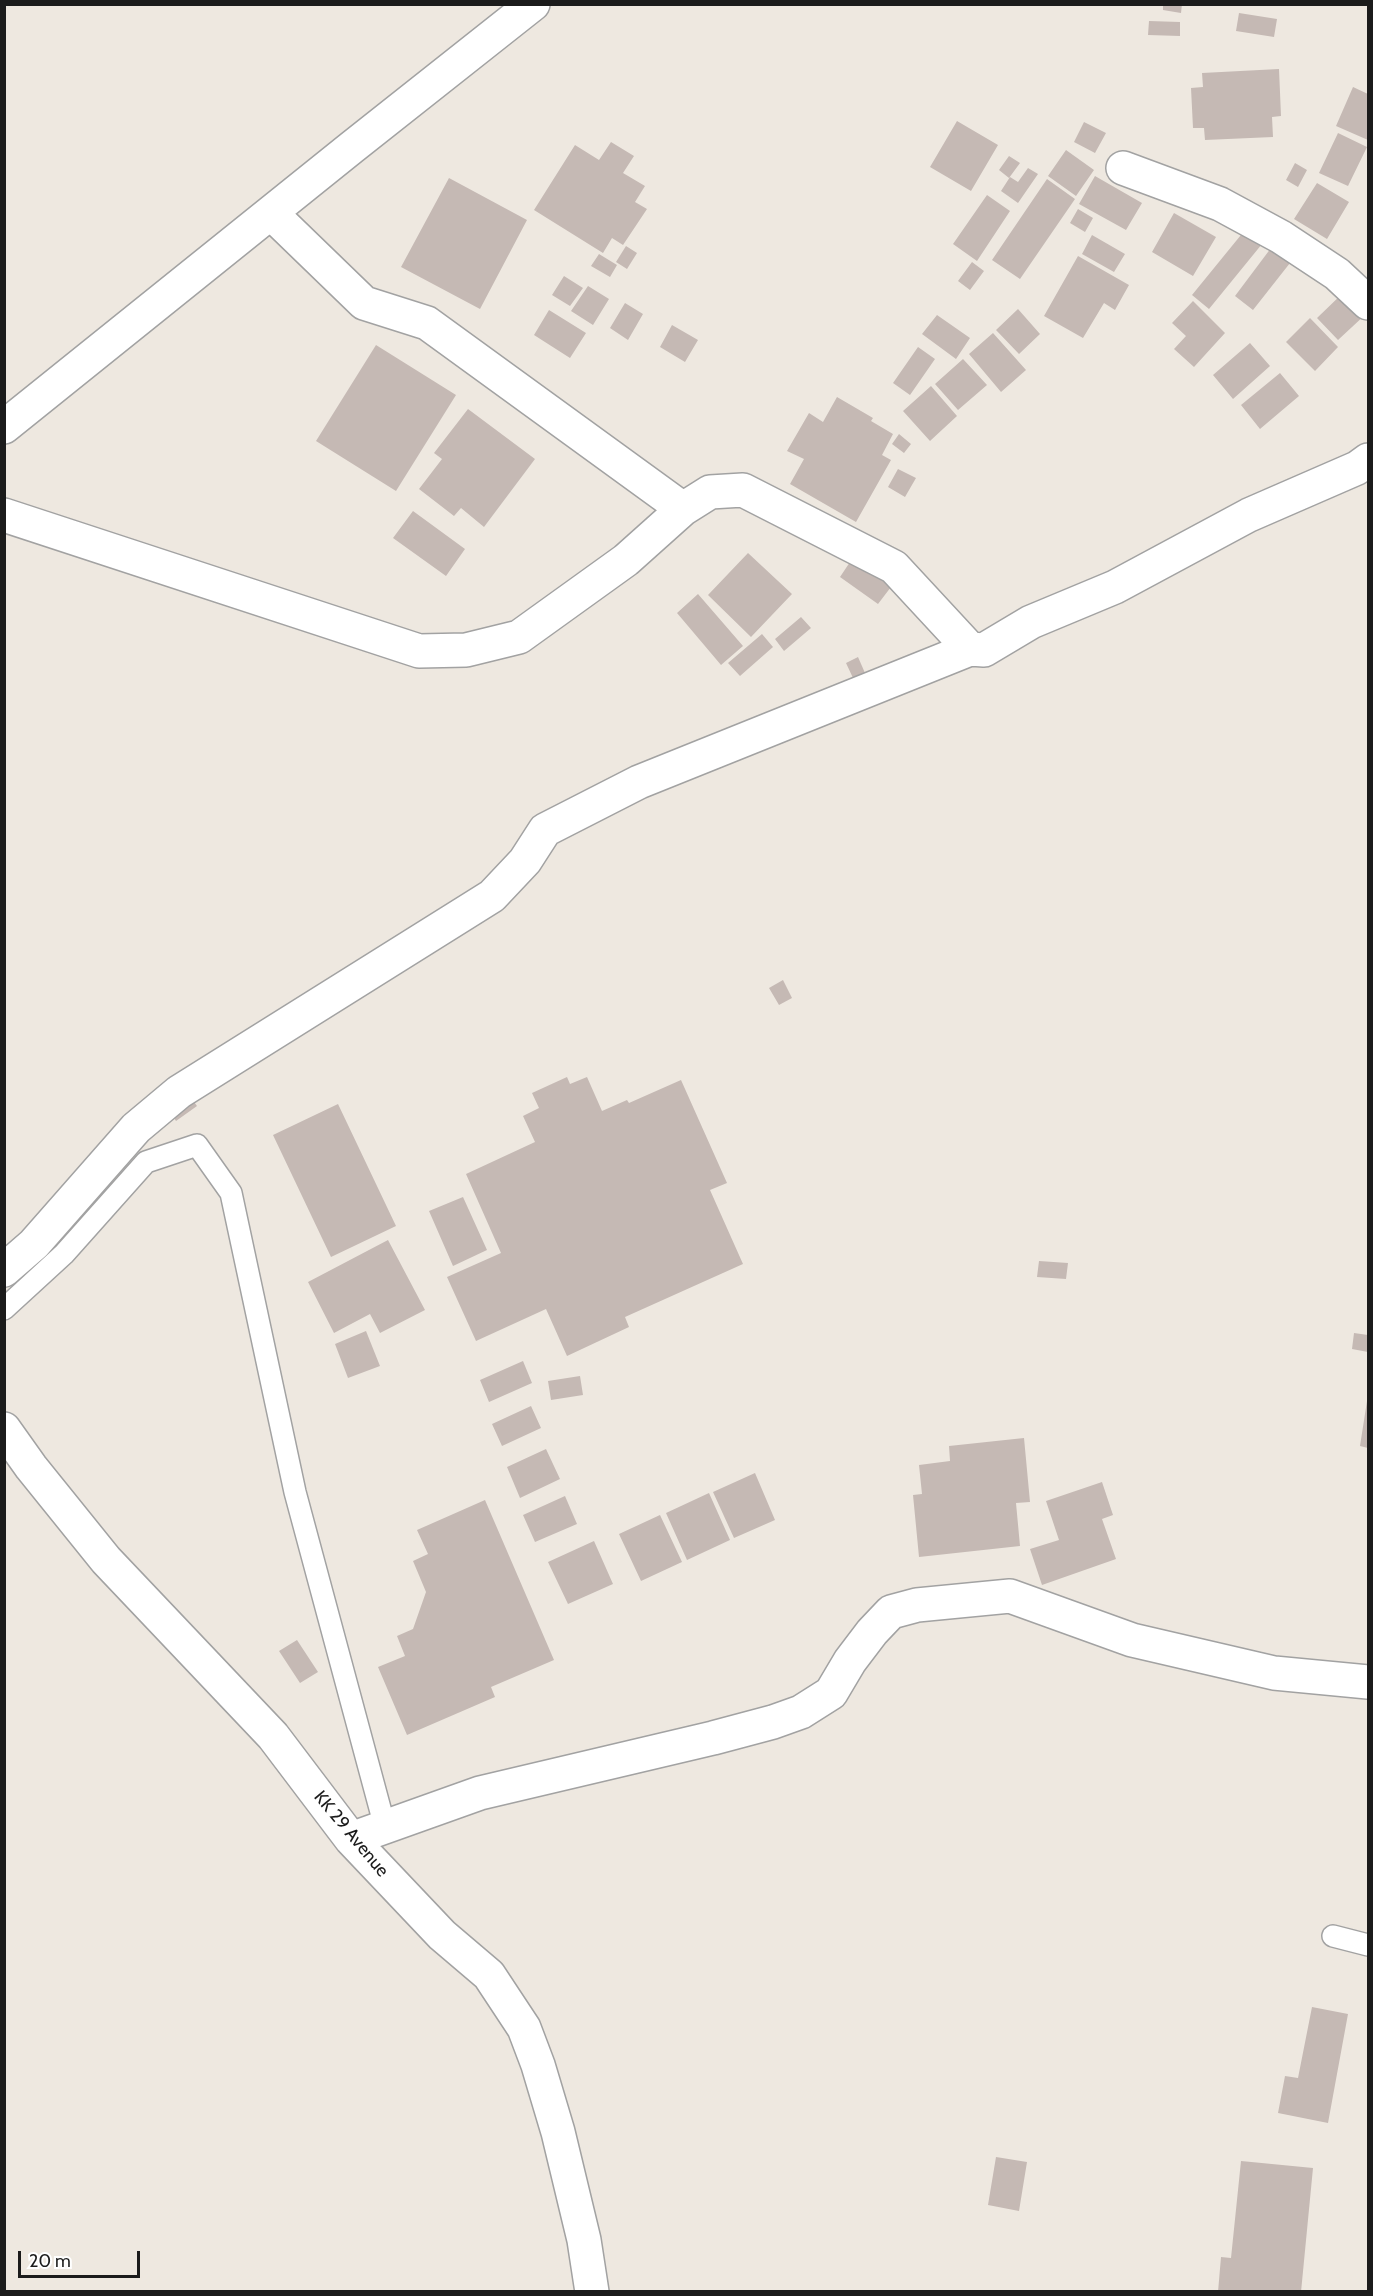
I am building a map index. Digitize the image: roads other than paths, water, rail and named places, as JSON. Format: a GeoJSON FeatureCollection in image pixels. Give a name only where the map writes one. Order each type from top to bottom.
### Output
{"type":"FeatureCollection","features":[{"type":"Feature","properties":{"kind":"street"},"geometry":{"type":"LineString","coordinates":[[4,427],[533,4]]}},
{"type":"Feature","properties":{"kind":"street"},"geometry":{"type":"LineString","coordinates":[[1123,168],[1220,204],[1281,237],[1337,274],[1368,303]]}},
{"type":"Feature","properties":{"kind":"street"},"geometry":{"type":"LineString","coordinates":[[271,213],[364,303],[428,323],[683,509]]}},
{"type":"Feature","properties":{"kind":"street"},"geometry":{"type":"LineString","coordinates":[[4,1270],[34,1244],[136,1128],[179,1092],[492,896],[525,861],[545,830],[639,782],[970,650],[984,650],[1031,622],[1115,587],[1249,515],[1357,468],[1368,460]]}},
{"type":"Feature","properties":{"kind":"street"},"geometry":{"type":"LineString","coordinates":[[4,515],[419,651],[465,650],[519,638],[626,560],[683,509],[710,492],[743,490],[894,567],[970,650]]}},
{"type":"Feature","properties":{"kind":"street","name":"KK 29 Avenue"},"geometry":{"type":"LineString","coordinates":[[4,1429],[31,1467],[106,1560],[273,1736],[351,1839],[442,1935],[489,1974],[524,2028],[538,2065],[558,2132],[584,2240],[592,2292]]}},
{"type":"Feature","properties":{"kind":"street"},"geometry":{"type":"LineString","coordinates":[[351,1839],[480,1793],[713,1738],[801,1712],[831,1693],[850,1661],[891,1612],[917,1605],[1010,1596],[1132,1640],[1274,1673],[1368,1683]]}},
{"type":"Feature","properties":{"kind":"lane"},"geometry":{"type":"LineString","coordinates":[[4,1309],[64,1254],[146,1162],[197,1145],[231,1193],[295,1492],[385,1827]]}},
{"type":"Feature","properties":{"kind":"lane"},"geometry":{"type":"LineString","coordinates":[[1333,1936],[1368,1945]]}}]}
